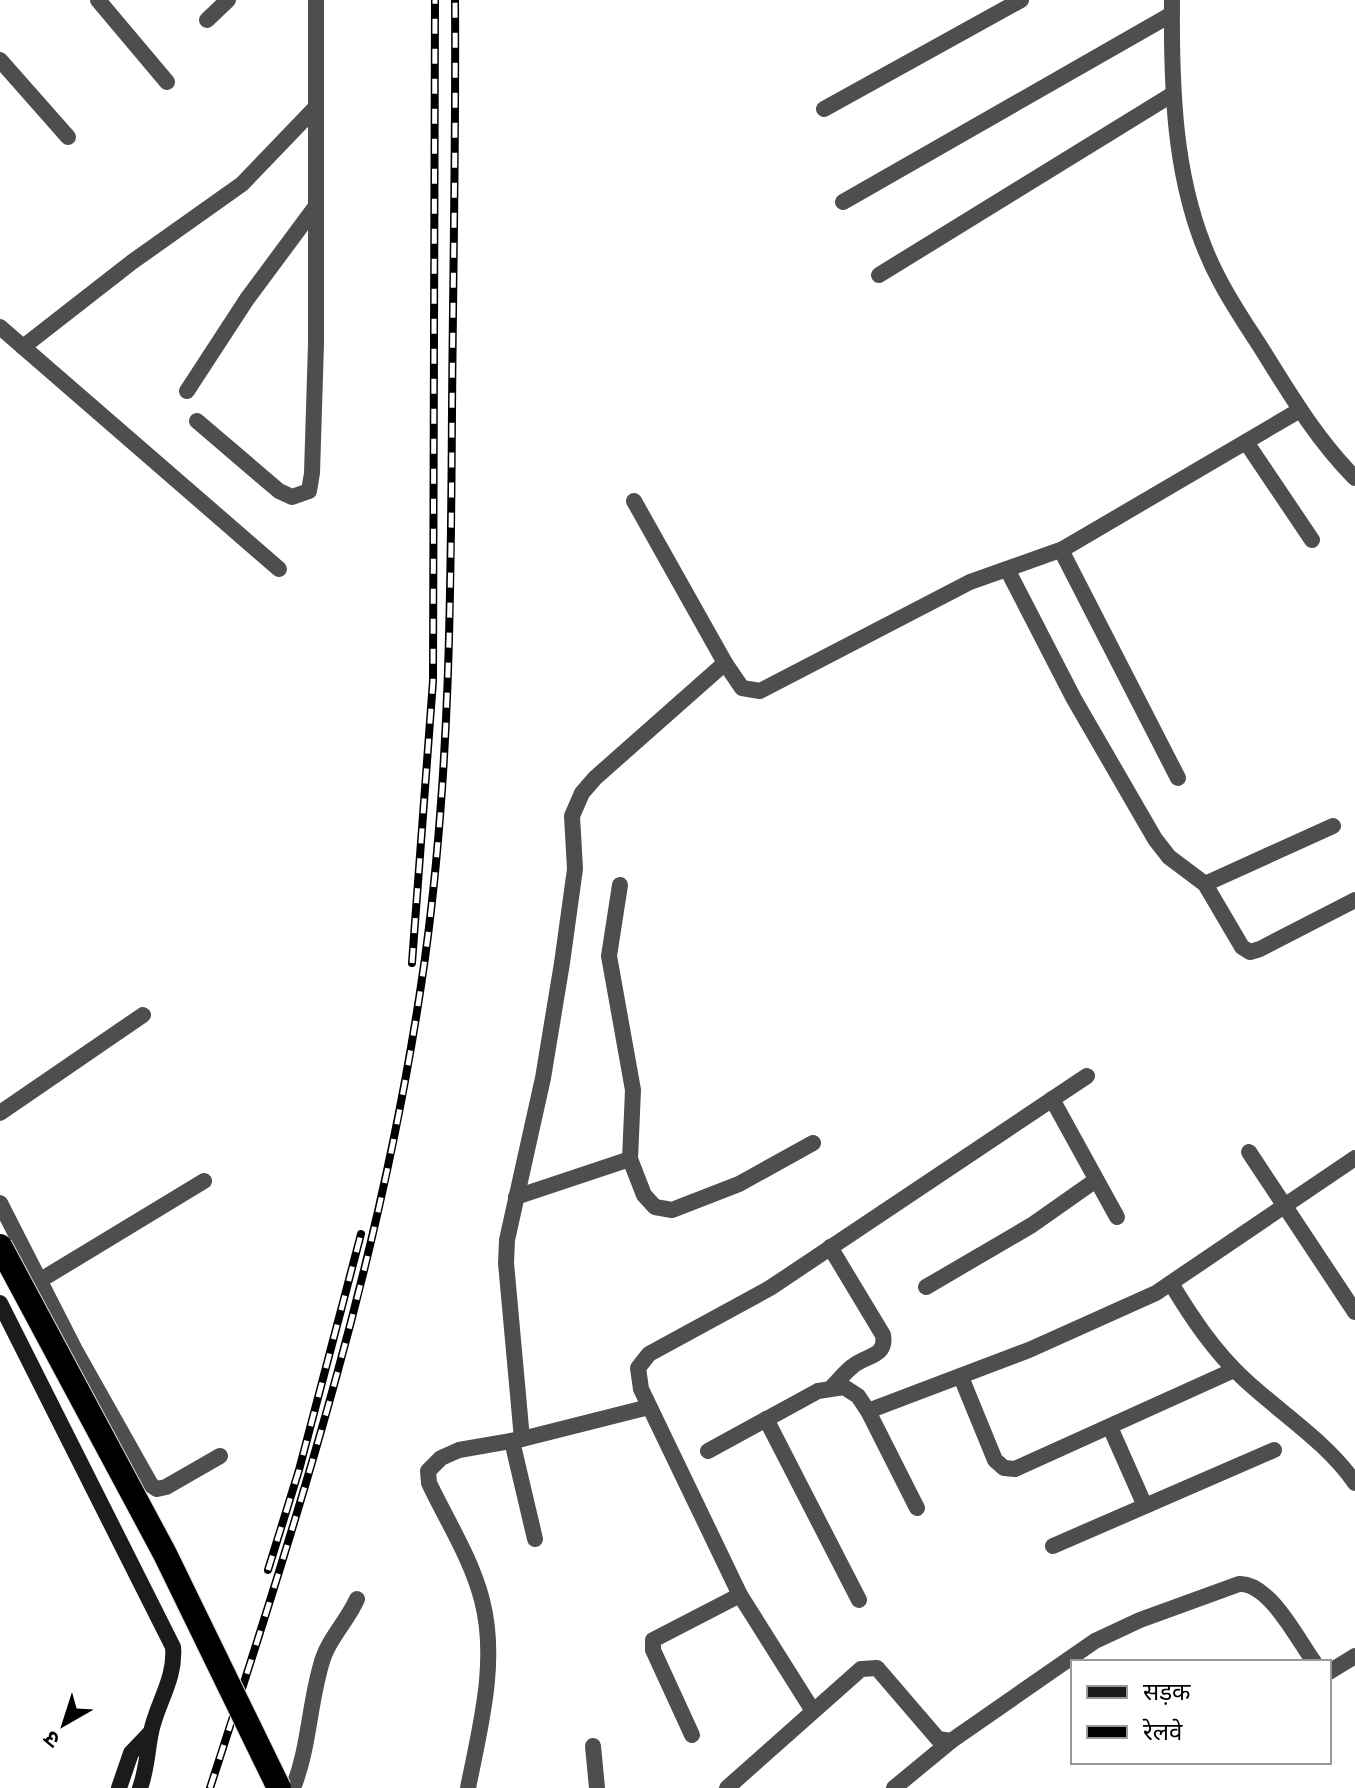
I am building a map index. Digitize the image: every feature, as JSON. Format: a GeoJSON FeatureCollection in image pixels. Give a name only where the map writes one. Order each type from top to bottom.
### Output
{"type":"FeatureCollection","features":[{"type":"Feature","properties":{"kind":"highway"},"geometry":{"type":"LineString","coordinates":[[0,1246],[165,1554],[279,1788]]}},
{"type":"Feature","properties":{"kind":"street"},"geometry":{"type":"LineString","coordinates":[[98,0],[167,82]]}},
{"type":"Feature","properties":{"kind":"street"},"geometry":{"type":"LineString","coordinates":[[207,20],[228,0]]}},
{"type":"Feature","properties":{"kind":"street"},"geometry":{"type":"LineString","coordinates":[[197,421],[279,491],[292,497],[309,491],[316,344],[316,0]]}},
{"type":"Feature","properties":{"kind":"street"},"geometry":{"type":"LineString","coordinates":[[824,109],[1021,0]]}},
{"type":"Feature","properties":{"kind":"street"},"geometry":{"type":"LineString","coordinates":[[843,202],[1172,7],[1173,94],[1185,184],[1219,279],[1300,410],[1355,478]]}},
{"type":"Feature","properties":{"kind":"street"},"geometry":{"type":"LineString","coordinates":[[0,60],[68,137]]}},
{"type":"Feature","properties":{"kind":"street"},"geometry":{"type":"LineString","coordinates":[[879,275],[1173,94]]}},
{"type":"Feature","properties":{"kind":"street"},"geometry":{"type":"LineString","coordinates":[[23,347],[132,262],[242,184],[316,107]]}},
{"type":"Feature","properties":{"kind":"street"},"geometry":{"type":"LineString","coordinates":[[187,391],[247,299],[316,206]]}},
{"type":"Feature","properties":{"kind":"street"},"geometry":{"type":"LineString","coordinates":[[0,327],[279,569]]}},
{"type":"Feature","properties":{"kind":"street"},"geometry":{"type":"LineString","coordinates":[[634,501],[725,663],[742,688],[760,691],[970,582],[1061,550],[1300,410]]}},
{"type":"Feature","properties":{"kind":"street"},"geometry":{"type":"LineString","coordinates":[[1246,442],[1312,540]]}},
{"type":"Feature","properties":{"kind":"street"},"geometry":{"type":"LineString","coordinates":[[1061,550],[1178,778]]}},
{"type":"Feature","properties":{"kind":"street"},"geometry":{"type":"LineString","coordinates":[[1007,569],[1074,699],[1159,847],[1205,884],[1237,941],[1250,952],[1355,900]]}},
{"type":"Feature","properties":{"kind":"street"},"geometry":{"type":"LineString","coordinates":[[535,1539],[517,1440],[506,1263],[516,1197],[543,1078],[562,963],[575,869],[574,808],[595,778],[725,663]]}},
{"type":"Feature","properties":{"kind":"street"},"geometry":{"type":"LineString","coordinates":[[1205,884],[1333,826]]}},
{"type":"Feature","properties":{"kind":"street"},"geometry":{"type":"LineString","coordinates":[[620,885],[609,956],[633,1090],[630,1159],[644,1195],[662,1211],[697,1201],[739,1184],[813,1143]]}},
{"type":"Feature","properties":{"kind":"street"},"geometry":{"type":"LineString","coordinates":[[0,1113],[143,1015]]}},
{"type":"Feature","properties":{"kind":"street"},"geometry":{"type":"LineString","coordinates":[[813,1711],[740,1595],[649,1407],[638,1380],[638,1368],[644,1358],[770,1288],[1087,1076]]}},
{"type":"Feature","properties":{"kind":"street"},"geometry":{"type":"LineString","coordinates":[[1052,1099],[1117,1217]]}},
{"type":"Feature","properties":{"kind":"street"},"geometry":{"type":"LineString","coordinates":[[1249,1152],[1352,1300]]}},
{"type":"Feature","properties":{"kind":"street"},"geometry":{"type":"LineString","coordinates":[[868,1411],[1029,1350],[1172,1285],[1355,1158]]}},
{"type":"Feature","properties":{"kind":"street"},"geometry":{"type":"LineString","coordinates":[[516,1197],[630,1159]]}},
{"type":"Feature","properties":{"kind":"street"},"geometry":{"type":"LineString","coordinates":[[926,1287],[1032,1225],[1096,1180]]}},
{"type":"Feature","properties":{"kind":"street"},"geometry":{"type":"LineString","coordinates":[[39,1281],[204,1181]]}},
{"type":"Feature","properties":{"kind":"street"},"geometry":{"type":"LineString","coordinates":[[0,1203],[39,1281],[151,1485],[157,1489],[166,1487],[220,1456]]}},
{"type":"Feature","properties":{"kind":"street"},"geometry":{"type":"LineString","coordinates":[[708,1451],[833,1386],[856,1363],[880,1352],[884,1344],[883,1335],[830,1247]]}},
{"type":"Feature","properties":{"kind":"street"},"geometry":{"type":"LineString","coordinates":[[1172,1285],[1196,1323],[1234,1370],[1342,1466],[1355,1483]]}},
{"type":"Feature","properties":{"kind":"street"},"geometry":{"type":"LineString","coordinates":[[0,1303],[173,1647],[175,1662],[151,1732],[149,1762],[140,1788]]}},
{"type":"Feature","properties":{"kind":"street"},"geometry":{"type":"LineString","coordinates":[[961,1377],[995,1460],[1004,1468],[1020,1468],[1234,1370]]}},
{"type":"Feature","properties":{"kind":"street"},"geometry":{"type":"LineString","coordinates":[[833,1386],[854,1391],[868,1411],[917,1508]]}},
{"type":"Feature","properties":{"kind":"street"},"geometry":{"type":"LineString","coordinates":[[468,1788],[486,1694],[486,1615],[463,1549],[427,1475],[434,1463],[451,1452],[517,1440],[649,1407]]}},
{"type":"Feature","properties":{"kind":"street"},"geometry":{"type":"LineString","coordinates":[[766,1419],[859,1600]]}},
{"type":"Feature","properties":{"kind":"street"},"geometry":{"type":"LineString","coordinates":[[1110,1427],[1145,1506]]}},
{"type":"Feature","properties":{"kind":"street"},"geometry":{"type":"LineString","coordinates":[[1053,1546],[1274,1450]]}},
{"type":"Feature","properties":{"kind":"street"},"geometry":{"type":"LineString","coordinates":[[894,1788],[951,1741],[1095,1641],[1140,1620],[1239,1584],[1248,1583],[1265,1593],[1313,1660]]}},
{"type":"Feature","properties":{"kind":"street"},"geometry":{"type":"LineString","coordinates":[[692,1735],[653,1650],[653,1640],[740,1595]]}},
{"type":"Feature","properties":{"kind":"street"},"geometry":{"type":"LineString","coordinates":[[293,1788],[321,1664],[327,1647],[349,1618],[357,1599]]}},
{"type":"Feature","properties":{"kind":"street"},"geometry":{"type":"LineString","coordinates":[[1331,1671],[1355,1656]]}},
{"type":"Feature","properties":{"kind":"street"},"geometry":{"type":"LineString","coordinates":[[727,1788],[861,1669],[871,1666],[881,1672],[938,1739],[951,1741]]}},
{"type":"Feature","properties":{"kind":"street"},"geometry":{"type":"LineString","coordinates":[[119,1788],[131,1753],[151,1732]]}},
{"type":"Feature","properties":{"kind":"street"},"geometry":{"type":"LineString","coordinates":[[593,1746],[597,1788]]}},
{"type":"Feature","properties":{"kind":"railway"},"geometry":{"type":"LineString","coordinates":[[412,963],[433,681],[435,0]]}},
{"type":"Feature","properties":{"kind":"railway"},"geometry":{"type":"LineString","coordinates":[[210,1788],[307,1481],[363,1275],[408,1065],[425,958],[440,822],[448,685],[455,0]]}},
{"type":"Feature","properties":{"kind":"railway"},"geometry":{"type":"LineString","coordinates":[[268,1570],[299,1470],[361,1234]]}}]}
